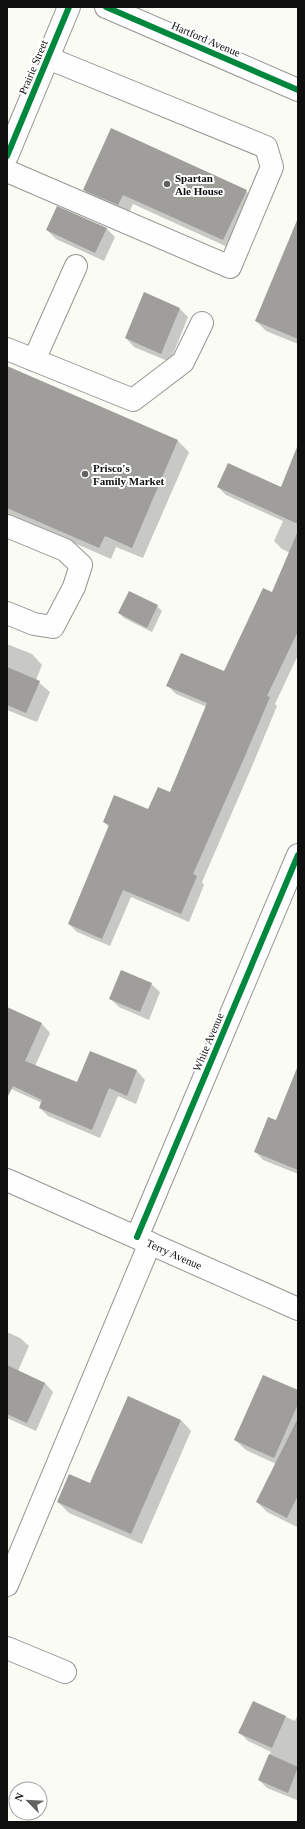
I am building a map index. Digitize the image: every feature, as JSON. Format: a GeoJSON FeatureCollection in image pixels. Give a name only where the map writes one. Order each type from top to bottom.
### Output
{"type":"FeatureCollection","features":[{"type":"Feature","properties":{"kind":"street","name":"Prairie Street"},"geometry":{"type":"LineString","coordinates":[[7,156],[69,7]]}},
{"type":"Feature","properties":{"kind":"street","name":"Hartford Avenue"},"geometry":{"type":"LineString","coordinates":[[106,7],[298,90]]}},
{"type":"Feature","properties":{"kind":"street"},"geometry":{"type":"LineString","coordinates":[[7,171],[230,267],[272,168],[266,147],[48,58]]}},
{"type":"Feature","properties":{"kind":"street"},"geometry":{"type":"LineString","coordinates":[[34,360],[76,266]]}},
{"type":"Feature","properties":{"kind":"street"},"geometry":{"type":"LineString","coordinates":[[7,349],[133,400],[183,362],[202,323]]}},
{"type":"Feature","properties":{"kind":"street"},"geometry":{"type":"LineString","coordinates":[[7,526],[64,550],[81,565],[74,587],[53,627],[34,624],[7,613]]}},
{"type":"Feature","properties":{"kind":"street","name":"White Avenue"},"geometry":{"type":"LineString","coordinates":[[7,1585],[143,1240],[298,855]]}},
{"type":"Feature","properties":{"kind":"street","name":"Terry Avenue"},"geometry":{"type":"LineString","coordinates":[[7,1180],[298,1309]]}},
{"type":"Feature","properties":{"kind":"street"},"geometry":{"type":"LineString","coordinates":[[7,1648],[65,1672]]}},
{"type":"Feature","properties":{"kind":"building","name":"Spartan Ale House"},"geometry":{"type":"Polygon","coordinates":[[[111,128],[247,190],[223,240],[123,195],[118,205],[83,190],[111,128]]]}},
{"type":"Feature","properties":{"kind":"building"},"geometry":{"type":"Polygon","coordinates":[[[57,206],[107,228],[95,253],[46,230],[57,206]]]}},
{"type":"Feature","properties":{"kind":"building"},"geometry":{"type":"Polygon","coordinates":[[[298,218],[298,339],[255,321],[298,218]]]}},
{"type":"Feature","properties":{"kind":"building"},"geometry":{"type":"Polygon","coordinates":[[[144,292],[180,308],[161,354],[125,338],[144,292]]]}},
{"type":"Feature","properties":{"kind":"building","name":"Prisco's Family Market"},"geometry":{"type":"Polygon","coordinates":[[[7,366],[178,440],[132,548],[105,536],[99,548],[7,508],[7,366]]]}},
{"type":"Feature","properties":{"kind":"building"},"geometry":{"type":"Polygon","coordinates":[[[297,447],[298,524],[217,487],[228,463],[281,487],[297,447]]]}},
{"type":"Feature","properties":{"kind":"building"},"geometry":{"type":"Polygon","coordinates":[[[298,531],[298,631],[267,696],[270,697],[193,874],[197,876],[181,914],[123,890],[102,939],[68,924],[109,825],[103,822],[114,795],[148,809],[158,787],[170,792],[207,703],[166,686],[181,653],[224,671],[263,588],[272,592],[298,531]]]}},
{"type":"Feature","properties":{"kind":"building"},"geometry":{"type":"Polygon","coordinates":[[[129,591],[158,605],[147,628],[118,613],[129,591]]]}},
{"type":"Feature","properties":{"kind":"building"},"geometry":{"type":"Polygon","coordinates":[[[7,667],[40,681],[26,713],[7,705],[7,667]]]}},
{"type":"Feature","properties":{"kind":"building"},"geometry":{"type":"Polygon","coordinates":[[[121,970],[152,983],[140,1012],[109,999],[121,970]]]}},
{"type":"Feature","properties":{"kind":"building"},"geometry":{"type":"Polygon","coordinates":[[[7,1007],[42,1023],[25,1061],[77,1082],[90,1051],[137,1070],[127,1096],[109,1088],[92,1130],[39,1108],[42,1100],[13,1086],[7,1098],[7,1007]]]}},
{"type":"Feature","properties":{"kind":"building"},"geometry":{"type":"Polygon","coordinates":[[[297,1068],[298,1170],[254,1152],[268,1117],[276,1120],[297,1068]]]}},
{"type":"Feature","properties":{"kind":"building"},"geometry":{"type":"Polygon","coordinates":[[[7,1365],[45,1383],[27,1423],[7,1414],[7,1365]]]}},
{"type":"Feature","properties":{"kind":"building"},"geometry":{"type":"Polygon","coordinates":[[[263,1375],[298,1390],[298,1404],[274,1458],[234,1440],[263,1375]]]}},
{"type":"Feature","properties":{"kind":"building"},"geometry":{"type":"Polygon","coordinates":[[[128,1396],[181,1420],[131,1534],[57,1502],[69,1474],[90,1483],[128,1396]]]}},
{"type":"Feature","properties":{"kind":"building"},"geometry":{"type":"Polygon","coordinates":[[[298,1418],[298,1495],[287,1518],[256,1502],[298,1418]]]}},
{"type":"Feature","properties":{"kind":"building"},"geometry":{"type":"Polygon","coordinates":[[[253,1701],[286,1716],[272,1748],[238,1733],[253,1701]]]}},
{"type":"Feature","properties":{"kind":"building"},"geometry":{"type":"Polygon","coordinates":[[[269,1754],[298,1767],[288,1793],[258,1780],[269,1754]]]}},
{"type":"Feature","properties":{"kind":"cycle path"},"geometry":{"type":"LineString","coordinates":[[7,156],[69,7]]}},
{"type":"Feature","properties":{"kind":"cycle path"},"geometry":{"type":"LineString","coordinates":[[106,7],[298,90]]}},
{"type":"Feature","properties":{"kind":"cycle path"},"geometry":{"type":"LineString","coordinates":[[137,1237],[298,855]]}},
{"type":"Feature","properties":{"kind":"place","name":"Spartan Ale House"},"geometry":{"type":"Point","coordinates":[167,184]}},
{"type":"Feature","properties":{"kind":"place","name":"Prisco's Family Market"},"geometry":{"type":"Point","coordinates":[85,474]}}]}
